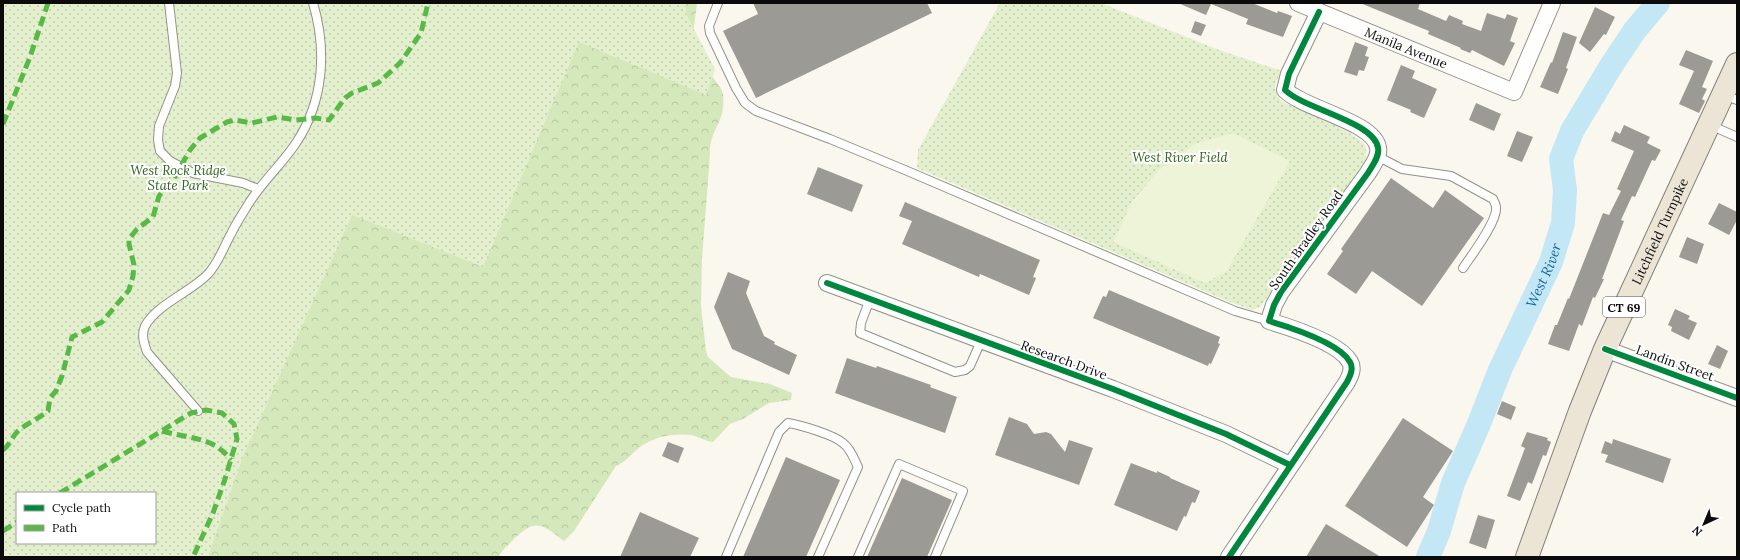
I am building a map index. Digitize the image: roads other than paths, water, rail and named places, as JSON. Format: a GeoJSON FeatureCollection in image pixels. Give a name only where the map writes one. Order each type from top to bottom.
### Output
{"type":"FeatureCollection","features":[{"type":"Feature","properties":{"kind":"main road","name":"Litchfield Turnpike"},"geometry":{"type":"LineString","coordinates":[[1527,557],[1580,411],[1605,349],[1710,124],[1730,98],[1737,64]]}},
{"type":"Feature","properties":{"kind":"street","name":"Manila Avenue"},"geometry":{"type":"LineString","coordinates":[[1298,3],[1514,92],[1552,3]]}},
{"type":"Feature","properties":{"kind":"street"},"geometry":{"type":"LineString","coordinates":[[1319,12],[1289,74],[1285,90],[1290,95],[1371,133],[1377,142],[1379,149],[1377,156]]}},
{"type":"Feature","properties":{"kind":"street","name":"South Bradley Road"},"geometry":{"type":"LineString","coordinates":[[1269,321],[1274,305],[1281,292],[1368,173],[1377,156]]}},
{"type":"Feature","properties":{"kind":"street","name":"Research Drive"},"geometry":{"type":"LineString","coordinates":[[827,283],[1114,389],[1226,434],[1290,465]]}},
{"type":"Feature","properties":{"kind":"street"},"geometry":{"type":"LineString","coordinates":[[1229,557],[1347,382],[1352,370],[1351,363],[1346,356],[1332,346],[1290,328],[1269,321]]}},
{"type":"Feature","properties":{"kind":"street","name":"Landin Street"},"geometry":{"type":"LineString","coordinates":[[1605,349],[1737,398]]}},
{"type":"Feature","properties":{"kind":"lane"},"geometry":{"type":"LineString","coordinates":[[169,3],[177,73],[175,86],[159,126],[158,140],[160,151],[170,161],[193,173],[243,183],[258,189]]}},
{"type":"Feature","properties":{"kind":"lane"},"geometry":{"type":"LineString","coordinates":[[198,411],[148,352],[143,341],[143,332],[146,325],[156,314],[194,286],[214,266],[237,223],[258,189],[297,142],[314,102],[322,65],[321,40],[313,3]]}},
{"type":"Feature","properties":{"kind":"lane"},"geometry":{"type":"LineString","coordinates":[[718,3],[709,26],[710,33],[736,88],[745,103],[756,111],[898,167],[1235,311],[1269,321]]}},
{"type":"Feature","properties":{"kind":"lane"},"geometry":{"type":"LineString","coordinates":[[1710,124],[1737,137]]}},
{"type":"Feature","properties":{"kind":"lane"},"geometry":{"type":"LineString","coordinates":[[1377,156],[1402,169],[1451,176],[1493,199],[1497,208],[1494,219],[1463,268]]}},
{"type":"Feature","properties":{"kind":"lane"},"geometry":{"type":"LineString","coordinates":[[870,299],[861,323],[860,333],[955,372],[965,370],[970,366],[981,341]]}},
{"type":"Feature","properties":{"kind":"lane"},"geometry":{"type":"LineString","coordinates":[[726,557],[779,432],[788,423],[804,425],[843,442],[851,452],[858,467],[818,557]]}},
{"type":"Feature","properties":{"kind":"lane"},"geometry":{"type":"LineString","coordinates":[[858,557],[899,464],[963,491],[936,557]]}},
{"type":"Feature","properties":{"kind":"waterway","name":"West River"},"geometry":{"type":"LineString","coordinates":[[1428,557],[1439,531],[1453,483],[1500,370],[1551,262],[1563,223],[1565,190],[1561,159],[1572,131],[1611,66],[1635,30],[1658,3]]}},
{"type":"Feature","properties":{"kind":"park label","name":"West River Field"},"geometry":{"type":"Point","coordinates":[1180,157]}},
{"type":"Feature","properties":{"kind":"park label","name":"West Rock Ridge State Park"},"geometry":{"type":"Point","coordinates":[178,178]}}]}
